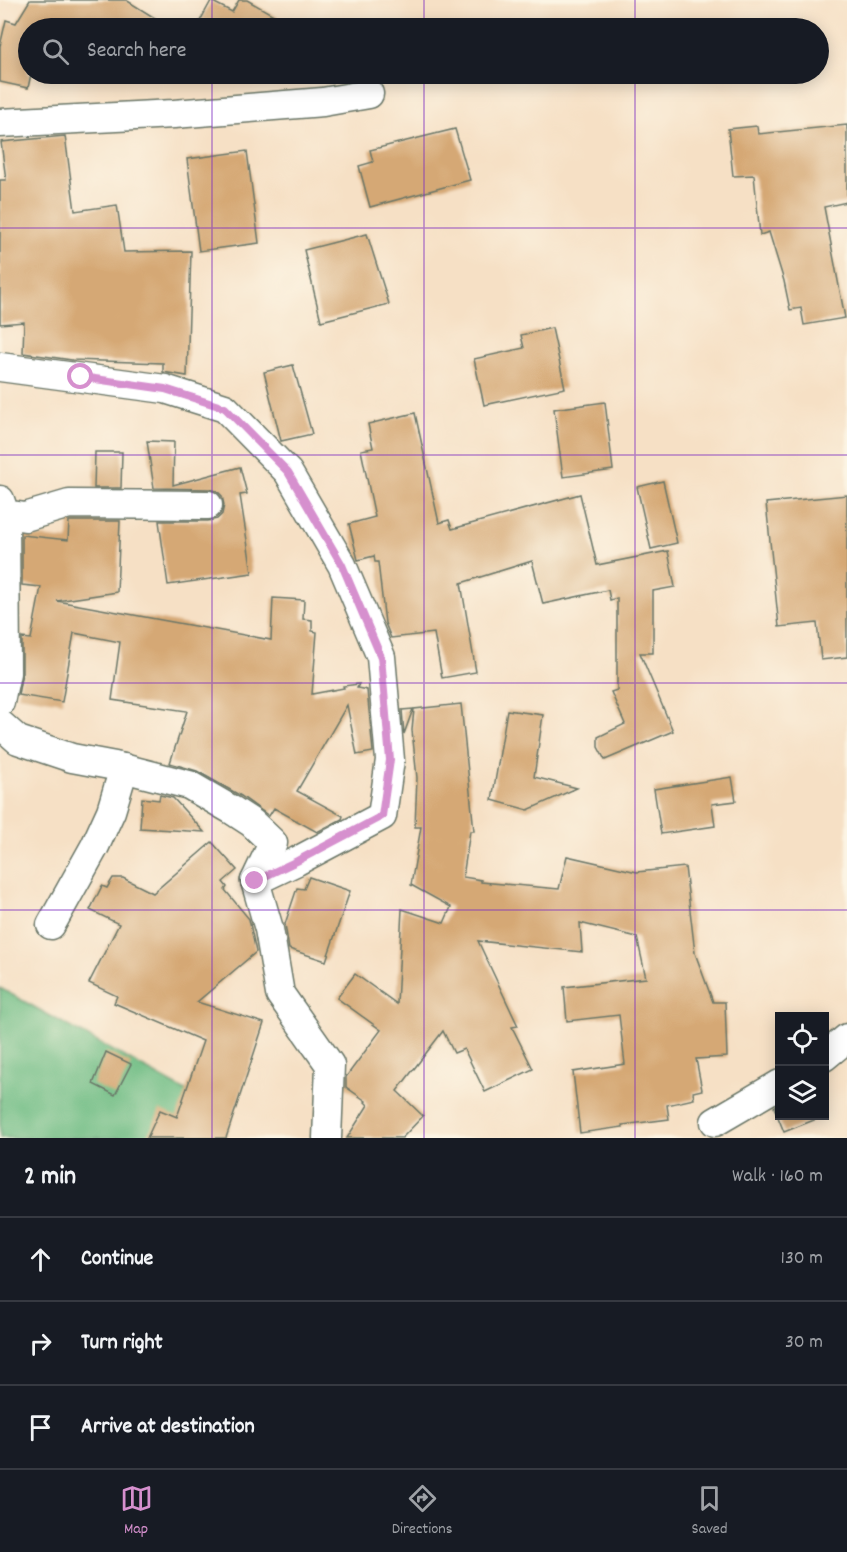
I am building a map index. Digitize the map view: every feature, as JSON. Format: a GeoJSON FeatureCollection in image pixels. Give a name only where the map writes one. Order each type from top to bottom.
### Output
{"type":"FeatureCollection","features":[{"type":"Feature","properties":{"kind":"street"},"geometry":{"type":"LineString","coordinates":[[0,123],[174,114],[323,102],[369,94]]}},
{"type":"Feature","properties":{"kind":"street"},"geometry":{"type":"LineString","coordinates":[[0,367],[165,389],[225,408],[288,472],[342,565],[381,657],[390,760],[382,816],[255,881]]}},
{"type":"Feature","properties":{"kind":"street"},"geometry":{"type":"LineString","coordinates":[[0,702],[6,673],[2,507],[25,517],[69,504],[208,505]]}},
{"type":"Feature","properties":{"kind":"street"},"geometry":{"type":"LineString","coordinates":[[0,724],[18,740],[72,758],[189,785],[252,823],[273,843],[255,881],[268,928],[280,993],[330,1065],[327,1138]]}},
{"type":"Feature","properties":{"kind":"street"},"geometry":{"type":"LineString","coordinates":[[51,925],[111,812],[123,768]]}},
{"type":"Feature","properties":{"kind":"street"},"geometry":{"type":"LineString","coordinates":[[829,1054],[847,1038]]}},
{"type":"Feature","properties":{"kind":"street"},"geometry":{"type":"LineString","coordinates":[[715,1122],[775,1087]]}},
{"type":"Feature","properties":{"kind":"green space"},"geometry":{"type":"Polygon","coordinates":[[[0,988],[211,1105],[193,1138],[0,1138],[0,988]]]}},
{"type":"Feature","properties":{"kind":"building"},"geometry":{"type":"Polygon","coordinates":[[[30,0],[126,0],[155,18],[19,18],[30,0]]]}},
{"type":"Feature","properties":{"kind":"building"},"geometry":{"type":"Polygon","coordinates":[[[239,0],[247,0],[279,18],[202,18],[211,1],[232,12],[239,0]]]}},
{"type":"Feature","properties":{"kind":"building"},"geometry":{"type":"Polygon","coordinates":[[[6,20],[16,23],[18,20],[18,84],[29,84],[28,88],[0,82],[0,46],[6,20]]]}},
{"type":"Feature","properties":{"kind":"building"},"geometry":{"type":"Polygon","coordinates":[[[847,125],[847,202],[824,207],[845,318],[804,325],[801,308],[790,310],[769,232],[760,235],[754,175],[733,176],[728,129],[757,126],[758,134],[847,125]]]}},
{"type":"Feature","properties":{"kind":"building"},"geometry":{"type":"Polygon","coordinates":[[[455,129],[470,180],[370,207],[359,166],[373,162],[370,150],[455,129]]]}},
{"type":"Feature","properties":{"kind":"building"},"geometry":{"type":"Polygon","coordinates":[[[65,136],[75,211],[117,205],[124,252],[191,251],[187,376],[163,372],[163,363],[72,360],[23,353],[24,322],[0,324],[0,180],[6,180],[1,142],[65,136]]]}},
{"type":"Feature","properties":{"kind":"building"},"geometry":{"type":"Polygon","coordinates":[[[247,151],[259,243],[199,251],[187,159],[247,151]]]}},
{"type":"Feature","properties":{"kind":"building"},"geometry":{"type":"Polygon","coordinates":[[[367,234],[389,304],[321,321],[304,250],[367,234]]]}},
{"type":"Feature","properties":{"kind":"building"},"geometry":{"type":"Polygon","coordinates":[[[552,328],[565,388],[484,405],[474,359],[524,348],[521,335],[552,328]]]}},
{"type":"Feature","properties":{"kind":"building"},"geometry":{"type":"Polygon","coordinates":[[[293,365],[312,434],[281,441],[264,372],[293,365]]]}},
{"type":"Feature","properties":{"kind":"building"},"geometry":{"type":"Polygon","coordinates":[[[605,402],[613,470],[563,477],[554,409],[605,402]]]}},
{"type":"Feature","properties":{"kind":"building"},"geometry":{"type":"Polygon","coordinates":[[[415,413],[439,523],[449,520],[452,529],[580,494],[597,565],[668,551],[675,587],[653,591],[653,653],[640,653],[673,731],[605,760],[598,747],[598,737],[625,724],[611,692],[617,690],[617,598],[610,600],[608,590],[543,604],[532,561],[461,583],[476,672],[442,678],[434,633],[391,638],[385,623],[378,562],[375,562],[374,556],[358,560],[349,524],[375,517],[361,450],[373,448],[368,424],[415,413]]]}},
{"type":"Feature","properties":{"kind":"building"},"geometry":{"type":"Polygon","coordinates":[[[147,441],[174,442],[173,485],[240,467],[247,494],[240,495],[252,573],[168,585],[159,521],[217,519],[222,514],[224,505],[222,496],[217,491],[209,489],[154,488],[147,441]]]}},
{"type":"Feature","properties":{"kind":"building"},"geometry":{"type":"Polygon","coordinates":[[[95,452],[122,452],[121,488],[94,488],[95,452]]]}},
{"type":"Feature","properties":{"kind":"building"},"geometry":{"type":"Polygon","coordinates":[[[663,481],[677,543],[651,549],[637,487],[663,481]]]}},
{"type":"Feature","properties":{"kind":"building"},"geometry":{"type":"Polygon","coordinates":[[[847,495],[847,657],[821,660],[817,623],[779,627],[766,503],[847,495]]]}},
{"type":"Feature","properties":{"kind":"building"},"geometry":{"type":"Polygon","coordinates":[[[69,521],[120,521],[117,592],[57,601],[271,640],[273,598],[304,600],[303,619],[312,620],[312,631],[317,632],[312,694],[359,684],[357,688],[367,690],[373,752],[357,755],[347,705],[297,791],[343,816],[342,819],[317,832],[274,808],[269,816],[241,796],[197,771],[170,763],[187,711],[112,700],[120,642],[74,633],[62,702],[18,695],[22,673],[22,638],[31,639],[41,587],[22,585],[22,535],[68,540],[69,521]]]}},
{"type":"Feature","properties":{"kind":"building"},"geometry":{"type":"Polygon","coordinates":[[[461,704],[474,831],[470,831],[463,877],[481,880],[481,882],[559,889],[567,856],[637,872],[685,867],[695,953],[713,1002],[725,1002],[727,1057],[696,1059],[702,1090],[693,1092],[694,1099],[667,1105],[669,1119],[580,1133],[573,1072],[625,1064],[619,1015],[567,1021],[564,987],[646,978],[637,937],[580,923],[582,952],[478,941],[518,1026],[512,1027],[533,1069],[485,1092],[464,1049],[454,1053],[443,1031],[397,1091],[423,1116],[402,1138],[347,1138],[368,1105],[366,1101],[346,1087],[346,1077],[381,1030],[337,998],[355,974],[397,1004],[402,909],[444,923],[451,907],[411,885],[421,827],[415,827],[417,778],[412,730],[414,709],[461,704]]]}},
{"type":"Feature","properties":{"kind":"building"},"geometry":{"type":"Polygon","coordinates":[[[413,709],[404,734],[402,710],[413,709]]]}},
{"type":"Feature","properties":{"kind":"building"},"geometry":{"type":"Polygon","coordinates":[[[507,710],[543,715],[534,777],[577,788],[528,810],[492,800],[507,710]]]}},
{"type":"Feature","properties":{"kind":"building"},"geometry":{"type":"Polygon","coordinates":[[[732,777],[736,801],[712,804],[715,826],[661,834],[654,789],[732,777]]]}},
{"type":"Feature","properties":{"kind":"building"},"geometry":{"type":"Polygon","coordinates":[[[160,795],[173,798],[204,832],[140,828],[142,798],[159,800],[160,795]]]}},
{"type":"Feature","properties":{"kind":"building"},"geometry":{"type":"Polygon","coordinates":[[[212,842],[237,870],[223,882],[227,887],[225,890],[249,919],[256,952],[197,1002],[264,1023],[226,1138],[147,1138],[160,1110],[177,1117],[203,1041],[114,1003],[117,996],[89,983],[119,924],[90,910],[102,886],[107,888],[113,878],[123,878],[153,893],[212,842]]]}},
{"type":"Feature","properties":{"kind":"building"},"geometry":{"type":"Polygon","coordinates":[[[309,877],[350,891],[326,961],[289,949],[285,924],[297,888],[304,889],[309,877]]]}},
{"type":"Feature","properties":{"kind":"building"},"geometry":{"type":"Polygon","coordinates":[[[106,1052],[131,1064],[115,1095],[93,1084],[106,1052]]]}},
{"type":"Feature","properties":{"kind":"building"},"geometry":{"type":"Polygon","coordinates":[[[779,1120],[814,1120],[784,1132],[779,1120]]]}},
{"type":"Feature","properties":{"kind":"route"},"geometry":{"type":"LineString","coordinates":[[81,377],[165,389],[225,408],[288,472],[342,565],[381,657],[390,760],[382,816],[255,881]]}}]}
